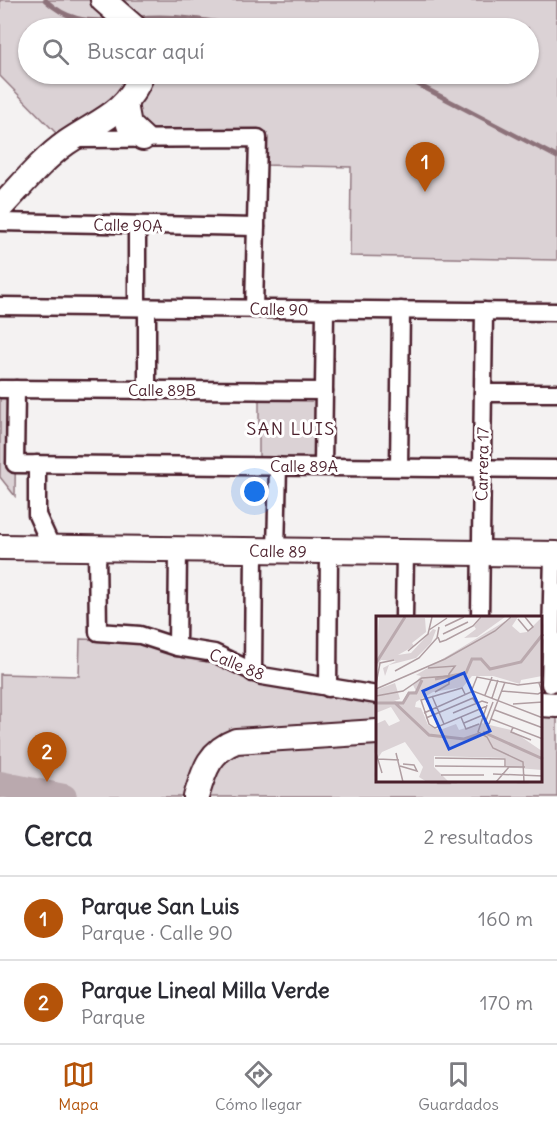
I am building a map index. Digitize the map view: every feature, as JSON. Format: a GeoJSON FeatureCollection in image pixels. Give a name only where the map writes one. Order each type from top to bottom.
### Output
{"type":"FeatureCollection","features":[{"type":"Feature","properties":{"kind":"street"},"geometry":{"type":"LineString","coordinates":[[0,207],[58,149],[113,115],[125,104],[136,84]]}},
{"type":"Feature","properties":{"kind":"street"},"geometry":{"type":"LineString","coordinates":[[125,104],[129,125],[143,138]]}},
{"type":"Feature","properties":{"kind":"street"},"geometry":{"type":"LineString","coordinates":[[73,139],[258,138],[254,309]]}},
{"type":"Feature","properties":{"kind":"street","name":"Calle 90A"},"geometry":{"type":"LineString","coordinates":[[0,222],[256,227]]}},
{"type":"Feature","properties":{"kind":"street"},"geometry":{"type":"LineString","coordinates":[[137,225],[147,390]]}},
{"type":"Feature","properties":{"kind":"street","name":"Calle 90"},"geometry":{"type":"LineString","coordinates":[[0,306],[557,312]]}},
{"type":"Feature","properties":{"kind":"street"},"geometry":{"type":"LineString","coordinates":[[323,466],[325,309]]}},
{"type":"Feature","properties":{"kind":"street"},"geometry":{"type":"LineString","coordinates":[[399,466],[401,310]]}},
{"type":"Feature","properties":{"kind":"street","name":"Carrera 17"},"geometry":{"type":"LineString","coordinates":[[480,616],[484,311]]}},
{"type":"Feature","properties":{"kind":"street","name":"Calle 89B"},"geometry":{"type":"LineString","coordinates":[[8,389],[324,391]]}},
{"type":"Feature","properties":{"kind":"street","name":"Calle 89A"},"geometry":{"type":"LineString","coordinates":[[8,389],[15,464],[557,469]]}},
{"type":"Feature","properties":{"kind":"street"},"geometry":{"type":"LineString","coordinates":[[483,393],[557,393]]}},
{"type":"Feature","properties":{"kind":"street"},"geometry":{"type":"LineString","coordinates":[[37,464],[37,515],[52,548]]}},
{"type":"Feature","properties":{"kind":"street"},"geometry":{"type":"LineString","coordinates":[[253,673],[265,551],[278,466]]}},
{"type":"Feature","properties":{"kind":"street","name":"Calle 89"},"geometry":{"type":"LineString","coordinates":[[4,551],[52,548],[555,554]]}},
{"type":"Feature","properties":{"kind":"street","name":"Calle 88"},"geometry":{"type":"LineString","coordinates":[[97,549],[98,632],[140,635],[177,647],[214,653],[253,673],[376,695]]}},
{"type":"Feature","properties":{"kind":"street"},"geometry":{"type":"LineString","coordinates":[[177,647],[178,550]]}},
{"type":"Feature","properties":{"kind":"street"},"geometry":{"type":"LineString","coordinates":[[328,688],[329,551]]}},
{"type":"Feature","properties":{"kind":"street"},"geometry":{"type":"LineString","coordinates":[[404,616],[405,552]]}},
{"type":"Feature","properties":{"kind":"street"},"geometry":{"type":"LineString","coordinates":[[549,698],[555,554]]}},
{"type":"Feature","properties":{"kind":"street"},"geometry":{"type":"LineString","coordinates":[[196,797],[208,761],[216,752],[236,741],[376,732]]}},
{"type":"Feature","properties":{"kind":"shaded area"},"geometry":{"type":"Polygon","coordinates":[[[0,0],[557,0],[557,260],[350,256],[351,167],[263,165],[263,131],[56,133],[0,76],[0,0]]]}},
{"type":"Feature","properties":{"kind":"shaded area"},"geometry":{"type":"Polygon","coordinates":[[[0,394],[16,394],[15,496],[0,477],[0,394]]]}},
{"type":"Feature","properties":{"kind":"shaded area"},"geometry":{"type":"Polygon","coordinates":[[[259,396],[322,396],[322,461],[259,460],[259,396]]]}},
{"type":"Feature","properties":{"kind":"shaded area"},"geometry":{"type":"Polygon","coordinates":[[[80,639],[134,641],[182,658],[214,663],[242,675],[297,689],[376,704],[376,782],[542,782],[542,713],[557,714],[557,797],[0,797],[0,674],[79,676],[80,639]]]}},
{"type":"Feature","properties":{"kind":"waterway"},"geometry":{"type":"LineString","coordinates":[[45,0],[61,12],[77,18]]}},
{"type":"Feature","properties":{"kind":"waterway"},"geometry":{"type":"LineString","coordinates":[[137,18],[180,18]]}},
{"type":"Feature","properties":{"kind":"waterway"},"geometry":{"type":"LineString","coordinates":[[417,84],[557,157]]}},
{"type":"Feature","properties":{"kind":"waterway"},"geometry":{"type":"LineString","coordinates":[[0,784],[64,797]]}},
{"type":"Feature","properties":{"kind":"place","name":"Parque San Luis"},"geometry":{"type":"Point","coordinates":[425,192]}},
{"type":"Feature","properties":{"kind":"place","name":"Parque Lineal Milla Verde"},"geometry":{"type":"Point","coordinates":[47,782]}},
{"type":"Feature","properties":{"kind":"district","name":"SAN LUIS"},"geometry":{"type":"Point","coordinates":[291,429]}}]}
